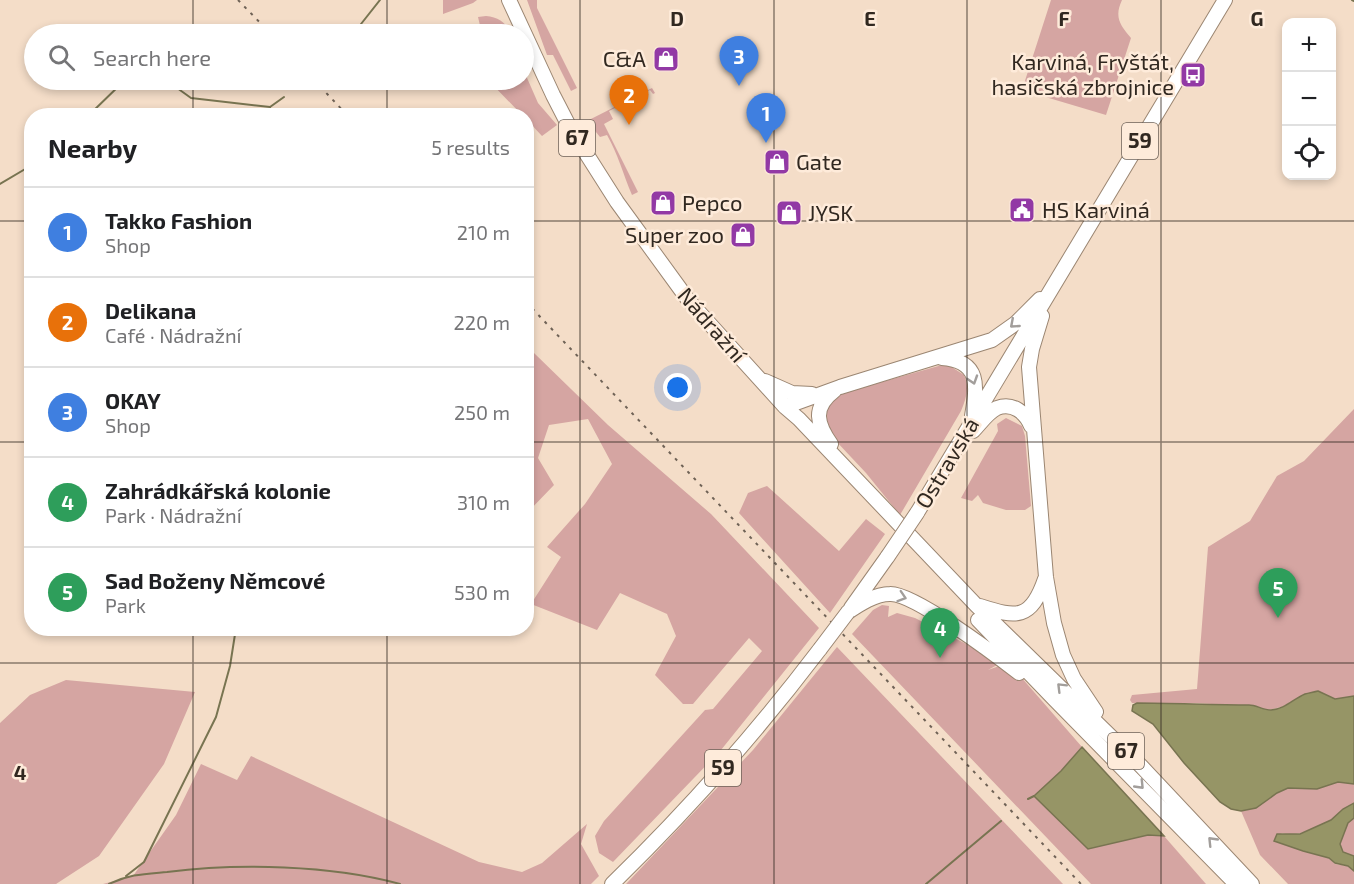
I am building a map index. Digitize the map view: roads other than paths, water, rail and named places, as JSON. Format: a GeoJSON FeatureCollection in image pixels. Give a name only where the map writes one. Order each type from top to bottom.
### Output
{"type":"FeatureCollection","features":[{"type":"Feature","properties":{"kind":"main road","name":"Nádražní"},"geometry":{"type":"LineString","coordinates":[[509,0],[520,24]]}},
{"type":"Feature","properties":{"kind":"main road","name":"Ostravská"},"geometry":{"type":"LineString","coordinates":[[612,884],[728,762],[793,684],[888,556],[970,426],[1225,0]]}},
{"type":"Feature","properties":{"kind":"main road","name":"Nádražní"},"geometry":{"type":"LineString","coordinates":[[534,54],[553,95],[605,183],[689,301],[756,377],[849,471],[974,609]]}},
{"type":"Feature","properties":{"kind":"main road"},"geometry":{"type":"LineString","coordinates":[[937,358],[997,337],[1016,323],[1056,283]]}},
{"type":"Feature","properties":{"kind":"main road"},"geometry":{"type":"LineString","coordinates":[[1047,297],[1030,362],[1033,430],[1050,603],[1063,655],[1074,679],[1098,714],[1141,766]]}},
{"type":"Feature","properties":{"kind":"main road","name":"67"},"geometry":{"type":"LineString","coordinates":[[937,358],[840,387],[785,407],[795,423],[974,609],[1054,699],[1236,884]]}},
{"type":"Feature","properties":{"kind":"main road"},"geometry":{"type":"LineString","coordinates":[[937,358],[963,363],[975,377],[976,392],[970,426]]}},
{"type":"Feature","properties":{"kind":"main road","name":"67"},"geometry":{"type":"LineString","coordinates":[[756,377],[786,391],[799,394],[826,392]]}},
{"type":"Feature","properties":{"kind":"main road"},"geometry":{"type":"LineString","coordinates":[[840,387],[823,402],[819,410],[820,424],[824,434],[849,471]]}},
{"type":"Feature","properties":{"kind":"main road"},"geometry":{"type":"LineString","coordinates":[[958,445],[994,410],[1003,407],[1014,408],[1024,413],[1033,430]]}},
{"type":"Feature","properties":{"kind":"main road"},"geometry":{"type":"LineString","coordinates":[[974,609],[1009,614],[1023,612],[1037,600],[1046,577]]}},
{"type":"Feature","properties":{"kind":"main road"},"geometry":{"type":"LineString","coordinates":[[848,612],[880,596],[893,594],[905,597],[932,612],[999,657],[1054,699]]}},
{"type":"Feature","properties":{"kind":"main road"},"geometry":{"type":"LineString","coordinates":[[994,623],[1011,622],[1029,617],[1050,603]]}},
{"type":"Feature","properties":{"kind":"main road","name":"67"},"geometry":{"type":"LineString","coordinates":[[974,609],[994,623],[1141,766],[1252,884]]}},
{"type":"Feature","properties":{"kind":"waterway"},"geometry":{"type":"LineString","coordinates":[[361,24],[380,0]]}},
{"type":"Feature","properties":{"kind":"waterway"},"geometry":{"type":"LineString","coordinates":[[96,108],[115,90]]}},
{"type":"Feature","properties":{"kind":"waterway"},"geometry":{"type":"LineString","coordinates":[[180,90],[191,98],[270,107],[284,97]]}},
{"type":"Feature","properties":{"kind":"waterway"},"geometry":{"type":"LineString","coordinates":[[0,184],[24,170]]}},
{"type":"Feature","properties":{"kind":"waterway"},"geometry":{"type":"LineString","coordinates":[[126,876],[144,862],[216,717],[230,666],[235,636]]}},
{"type":"Feature","properties":{"kind":"waterway"},"geometry":{"type":"LineString","coordinates":[[1028,799],[1034,796]]}},
{"type":"Feature","properties":{"kind":"waterway"},"geometry":{"type":"LineString","coordinates":[[926,884],[1001,821]]}},
{"type":"Feature","properties":{"kind":"waterway"},"geometry":{"type":"LineString","coordinates":[[109,884],[144,874],[224,867],[315,869],[400,884]]}},
{"type":"Feature","properties":{"kind":"railway"},"geometry":{"type":"LineString","coordinates":[[238,0],[261,24]]}},
{"type":"Feature","properties":{"kind":"railway"},"geometry":{"type":"LineString","coordinates":[[323,90],[340,108]]}},
{"type":"Feature","properties":{"kind":"railway"},"geometry":{"type":"LineString","coordinates":[[534,310],[1081,884]]}},
{"type":"Feature","properties":{"kind":"place","name":"C&A"},"geometry":{"type":"Point","coordinates":[666,59]}},
{"type":"Feature","properties":{"kind":"place","name":"Karviná, Fryštát, hasičská zbrojnice"},"geometry":{"type":"Point","coordinates":[1193,75]}},
{"type":"Feature","properties":{"kind":"place","name":"OKAY"},"geometry":{"type":"Point","coordinates":[739,86]}},
{"type":"Feature","properties":{"kind":"place","name":"Delikana"},"geometry":{"type":"Point","coordinates":[629,125]}},
{"type":"Feature","properties":{"kind":"place","name":"Takko Fashion"},"geometry":{"type":"Point","coordinates":[766,143]}},
{"type":"Feature","properties":{"kind":"place","name":"Gate"},"geometry":{"type":"Point","coordinates":[777,162]}},
{"type":"Feature","properties":{"kind":"place","name":"Pepco"},"geometry":{"type":"Point","coordinates":[663,203]}},
{"type":"Feature","properties":{"kind":"place","name":"HS Karviná"},"geometry":{"type":"Point","coordinates":[1022,210]}},
{"type":"Feature","properties":{"kind":"place","name":"JYSK"},"geometry":{"type":"Point","coordinates":[789,213]}},
{"type":"Feature","properties":{"kind":"place","name":"Super zoo"},"geometry":{"type":"Point","coordinates":[743,235]}},
{"type":"Feature","properties":{"kind":"place","name":"Sad Boženy Němcové"},"geometry":{"type":"Point","coordinates":[1278,618]}},
{"type":"Feature","properties":{"kind":"place","name":"Zahrádkářská kolonie"},"geometry":{"type":"Point","coordinates":[940,658]}}]}
